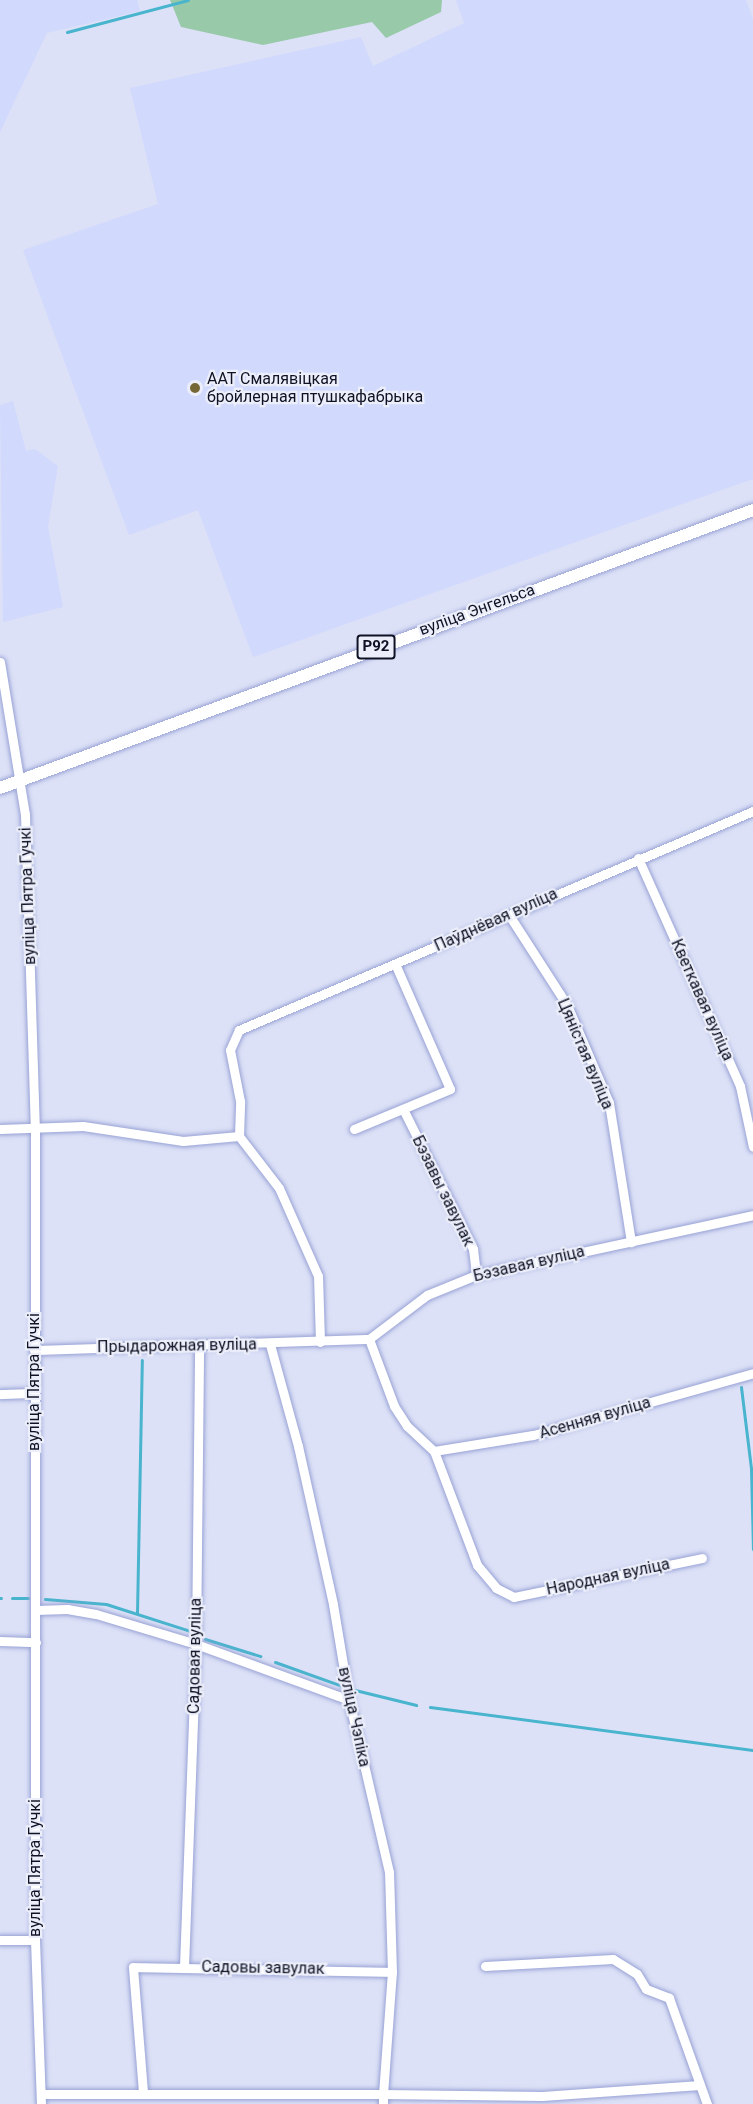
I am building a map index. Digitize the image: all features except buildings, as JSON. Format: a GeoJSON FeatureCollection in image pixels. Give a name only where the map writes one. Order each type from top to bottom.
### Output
{"type":"FeatureCollection","features":[{"type":"Feature","properties":{"kind":"main road","name":"вуліца Энгельса"},"geometry":{"type":"LineString","coordinates":[[0,788],[753,510]]}},
{"type":"Feature","properties":{"kind":"street","name":"вуліца Пятра Гучкі"},"geometry":{"type":"LineString","coordinates":[[0,662],[22,780],[35,1129],[35,1940],[41,2099]]}},
{"type":"Feature","properties":{"kind":"street","name":"Паўднёвая вуліца"},"geometry":{"type":"LineString","coordinates":[[239,1136],[240,1101],[230,1050],[239,1030],[638,858],[753,811]]}},
{"type":"Feature","properties":{"kind":"street","name":"Кветкавая вуліца"},"geometry":{"type":"LineString","coordinates":[[638,858],[740,1086],[753,1147]]}},
{"type":"Feature","properties":{"kind":"street","name":"Цяністая вуліца"},"geometry":{"type":"LineString","coordinates":[[508,915],[567,1005],[609,1103],[631,1242]]}},
{"type":"Feature","properties":{"kind":"street"},"geometry":{"type":"LineString","coordinates":[[354,1129],[450,1089],[395,964]]}},
{"type":"Feature","properties":{"kind":"street","name":"Бэзавы завулак"},"geometry":{"type":"LineString","coordinates":[[403,1109],[473,1249],[476,1275]]}},
{"type":"Feature","properties":{"kind":"street"},"geometry":{"type":"LineString","coordinates":[[0,1128],[35,1129],[83,1126],[183,1141],[239,1136],[279,1188],[318,1276],[320,1342],[369,1339],[394,1406],[407,1426],[434,1451]]}},
{"type":"Feature","properties":{"kind":"street","name":"Бэзавая вуліца"},"geometry":{"type":"LineString","coordinates":[[369,1339],[427,1295],[476,1275],[753,1215]]}},
{"type":"Feature","properties":{"kind":"street","name":"Прыдарожная вуліца"},"geometry":{"type":"LineString","coordinates":[[34,1350],[320,1342]]}},
{"type":"Feature","properties":{"kind":"street","name":"вуліца Чэпіка"},"geometry":{"type":"LineString","coordinates":[[270,1344],[333,1605],[349,1700],[389,1872],[392,1972],[383,2099]]}},
{"type":"Feature","properties":{"kind":"street","name":"Садовая вуліца"},"geometry":{"type":"LineString","coordinates":[[184,1967],[196,1644],[199,1345]]}},
{"type":"Feature","properties":{"kind":"street","name":"Асенняя вуліца"},"geometry":{"type":"LineString","coordinates":[[434,1451],[533,1435],[753,1373]]}},
{"type":"Feature","properties":{"kind":"street"},"geometry":{"type":"LineString","coordinates":[[0,1394],[34,1394]]}},
{"type":"Feature","properties":{"kind":"street","name":"Народная вуліца"},"geometry":{"type":"LineString","coordinates":[[434,1451],[477,1565],[496,1588],[514,1597],[702,1558]]}},
{"type":"Feature","properties":{"kind":"street"},"geometry":{"type":"LineString","coordinates":[[36,1610],[67,1609],[96,1614],[196,1644],[349,1700]]}},
{"type":"Feature","properties":{"kind":"street"},"geometry":{"type":"LineString","coordinates":[[0,1641],[36,1642]]}},
{"type":"Feature","properties":{"kind":"street"},"geometry":{"type":"LineString","coordinates":[[0,1940],[35,1940]]}},
{"type":"Feature","properties":{"kind":"street"},"geometry":{"type":"LineString","coordinates":[[485,1966],[613,1959],[637,1974],[646,1989],[669,1998],[707,2104]]}},
{"type":"Feature","properties":{"kind":"street","name":"Садовы завулак"},"geometry":{"type":"LineString","coordinates":[[143,2092],[133,1967],[392,1972]]}},
{"type":"Feature","properties":{"kind":"street"},"geometry":{"type":"LineString","coordinates":[[41,2099],[143,2092],[383,2099],[541,2100],[700,2085]]}},
{"type":"Feature","properties":{"kind":"shaded area"},"geometry":{"type":"Polygon","coordinates":[[[0,0],[137,0],[140,11],[47,33],[0,132],[0,0]]]}},
{"type":"Feature","properties":{"kind":"shaded area","name":"ААТ Смалявіцкая бройлерная птушкафабрыка"},"geometry":{"type":"Polygon","coordinates":[[[456,0],[746,0],[753,19],[753,479],[253,657],[198,510],[129,535],[23,250],[158,204],[130,88],[361,37],[373,66],[464,23],[456,0]]]}},
{"type":"Feature","properties":{"kind":"shaded area"},"geometry":{"type":"Polygon","coordinates":[[[13,401],[26,451],[35,449],[58,466],[48,527],[63,607],[3,622],[0,405],[13,401]]]}},
{"type":"Feature","properties":{"kind":"green space"},"geometry":{"type":"Polygon","coordinates":[[[170,0],[442,0],[441,12],[386,38],[372,22],[263,45],[181,27],[170,0]]]}},
{"type":"Feature","properties":{"kind":"waterway"},"geometry":{"type":"LineString","coordinates":[[67,32],[188,0]]}},
{"type":"Feature","properties":{"kind":"waterway"},"geometry":{"type":"LineString","coordinates":[[137,1613],[142,1360]]}},
{"type":"Feature","properties":{"kind":"waterway"},"geometry":{"type":"LineString","coordinates":[[741,1387],[751,1468],[753,1549]]}},
{"type":"Feature","properties":{"kind":"waterway"},"geometry":{"type":"LineString","coordinates":[[12,1598],[28,1598]]}},
{"type":"Feature","properties":{"kind":"waterway"},"geometry":{"type":"LineString","coordinates":[[45,1599],[106,1604],[190,1631]]}},
{"type":"Feature","properties":{"kind":"waterway"},"geometry":{"type":"LineString","coordinates":[[205,1639],[260,1656]]}},
{"type":"Feature","properties":{"kind":"waterway"},"geometry":{"type":"LineString","coordinates":[[275,1662],[342,1686]]}},
{"type":"Feature","properties":{"kind":"waterway"},"geometry":{"type":"LineString","coordinates":[[355,1690],[416,1705]]}},
{"type":"Feature","properties":{"kind":"waterway"},"geometry":{"type":"LineString","coordinates":[[430,1707],[753,1750]]}},
{"type":"Feature","properties":{"kind":"place","name":"ААТ Смалявіцкая бройлерная птушкафабрыка"},"geometry":{"type":"Point","coordinates":[195,388]}}]}
